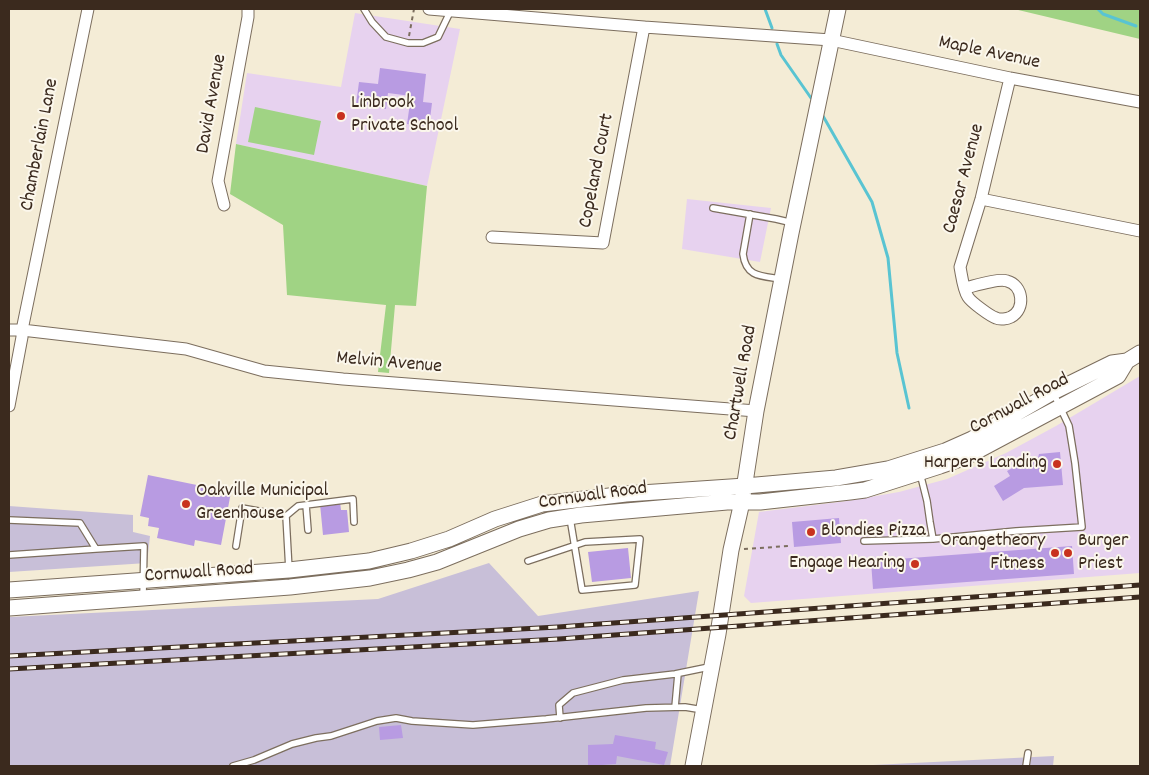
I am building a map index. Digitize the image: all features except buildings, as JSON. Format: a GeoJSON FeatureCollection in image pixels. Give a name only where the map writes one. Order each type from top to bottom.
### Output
{"type":"FeatureCollection","features":[{"type":"Feature","properties":{"kind":"main road","name":"Chartwell Road"},"geometry":{"type":"LineString","coordinates":[[693,766],[742,502],[756,411],[838,9]]}},
{"type":"Feature","properties":{"kind":"main road","name":"Cornwall Road"},"geometry":{"type":"LineString","coordinates":[[9,590],[289,570],[369,561],[449,539],[495,519],[542,504],[626,494],[836,478],[888,470],[916,462],[972,439],[1053,392],[1112,363],[1134,357]]}},
{"type":"Feature","properties":{"kind":"main road","name":"Cornwall Road"},"geometry":{"type":"LineString","coordinates":[[9,608],[290,587],[370,578],[437,562],[549,520],[644,509],[760,502],[865,490],[966,457],[1118,376],[1134,357]]}},
{"type":"Feature","properties":{"kind":"street","name":"Chamberlain Lane"},"geometry":{"type":"LineString","coordinates":[[9,406],[22,330],[88,9]]}},
{"type":"Feature","properties":{"kind":"street","name":"David Avenue"},"geometry":{"type":"LineString","coordinates":[[224,205],[218,181],[248,9]]}},
{"type":"Feature","properties":{"kind":"street","name":"Maple Avenue"},"geometry":{"type":"LineString","coordinates":[[429,9],[831,40],[1010,78],[1140,102]]}},
{"type":"Feature","properties":{"kind":"street","name":"Copeland Court"},"geometry":{"type":"LineString","coordinates":[[492,237],[603,243],[644,27]]}},
{"type":"Feature","properties":{"kind":"street","name":"Caesar Avenue"},"geometry":{"type":"LineString","coordinates":[[965,288],[1006,280],[1020,293],[1021,303],[1016,313],[1010,317],[996,318],[969,299],[965,288],[960,268],[981,199],[1010,78]]}},
{"type":"Feature","properties":{"kind":"street"},"geometry":{"type":"LineString","coordinates":[[981,199],[1140,230]]}},
{"type":"Feature","properties":{"kind":"street","name":"Melvin Avenue"},"geometry":{"type":"LineString","coordinates":[[9,330],[186,349],[264,371],[343,379],[756,411]]}},
{"type":"Feature","properties":{"kind":"lane"},"geometry":{"type":"LineString","coordinates":[[364,9],[372,22],[386,37],[408,43],[423,43],[438,37],[445,10]]}},
{"type":"Feature","properties":{"kind":"lane"},"geometry":{"type":"LineString","coordinates":[[714,208],[793,223]]}},
{"type":"Feature","properties":{"kind":"lane"},"geometry":{"type":"LineString","coordinates":[[750,214],[743,254],[747,268],[756,275],[782,279]]}},
{"type":"Feature","properties":{"kind":"lane"},"geometry":{"type":"LineString","coordinates":[[864,541],[933,539],[1082,527],[1069,426],[1053,392]]}},
{"type":"Feature","properties":{"kind":"lane"},"geometry":{"type":"LineString","coordinates":[[920,473],[933,539]]}},
{"type":"Feature","properties":{"kind":"lane"},"geometry":{"type":"LineString","coordinates":[[286,516],[298,506],[353,499],[354,522]]}},
{"type":"Feature","properties":{"kind":"lane"},"geometry":{"type":"LineString","coordinates":[[528,561],[575,544],[585,542],[640,539],[635,585],[582,590],[575,544],[570,517],[568,501]]}},
{"type":"Feature","properties":{"kind":"lane"},"geometry":{"type":"LineString","coordinates":[[306,505],[308,530]]}},
{"type":"Feature","properties":{"kind":"lane"},"geometry":{"type":"LineString","coordinates":[[236,546],[242,508],[286,516]]}},
{"type":"Feature","properties":{"kind":"lane"},"geometry":{"type":"LineString","coordinates":[[286,516],[290,587]]}},
{"type":"Feature","properties":{"kind":"lane"},"geometry":{"type":"LineString","coordinates":[[9,520],[80,523],[96,549]]}},
{"type":"Feature","properties":{"kind":"lane"},"geometry":{"type":"LineString","coordinates":[[9,555],[144,546],[143,598]]}},
{"type":"Feature","properties":{"kind":"lane"},"geometry":{"type":"LineString","coordinates":[[560,718],[559,704],[573,693],[623,680],[678,674],[712,666]]}},
{"type":"Feature","properties":{"kind":"lane"},"geometry":{"type":"LineString","coordinates":[[676,707],[678,674]]}},
{"type":"Feature","properties":{"kind":"lane"},"geometry":{"type":"LineString","coordinates":[[233,766],[254,760],[292,744],[331,736],[377,721],[396,718],[412,721],[473,725],[560,718],[646,708],[685,707],[703,710]]}},
{"type":"Feature","properties":{"kind":"lane"},"geometry":{"type":"LineString","coordinates":[[1026,766],[1028,753]]}},
{"type":"Feature","properties":{"kind":"path"},"geometry":{"type":"LineString","coordinates":[[408,43],[414,9]]}},
{"type":"Feature","properties":{"kind":"path"},"geometry":{"type":"LineString","coordinates":[[732,550],[789,546]]}},
{"type":"Feature","properties":{"kind":"shaded area","name":"Linbrook Private School"},"geometry":{"type":"Polygon","coordinates":[[[355,13],[460,29],[427,186],[236,144],[247,73],[341,87],[355,13]]]}},
{"type":"Feature","properties":{"kind":"shaded area"},"geometry":{"type":"Polygon","coordinates":[[[687,199],[771,208],[760,262],[682,249],[687,199]]]}},
{"type":"Feature","properties":{"kind":"shaded area"},"geometry":{"type":"Polygon","coordinates":[[[1140,376],[1140,573],[751,603],[744,596],[759,512],[847,501],[899,492],[947,479],[1006,453],[1056,426],[1140,376]]]}},
{"type":"Feature","properties":{"kind":"shaded area"},"geometry":{"type":"Polygon","coordinates":[[[9,506],[133,515],[133,532],[150,536],[147,563],[9,572],[9,506]]]}},
{"type":"Feature","properties":{"kind":"shaded area"},"geometry":{"type":"Polygon","coordinates":[[[489,563],[538,616],[699,591],[670,766],[9,766],[9,617],[378,599],[489,563]]]}},
{"type":"Feature","properties":{"kind":"shaded area"},"geometry":{"type":"Polygon","coordinates":[[[1054,756],[1053,766],[853,766],[1054,756]]]}},
{"type":"Feature","properties":{"kind":"green space"},"geometry":{"type":"Polygon","coordinates":[[[1014,9],[1140,9],[1140,39],[1014,9]]]}},
{"type":"Feature","properties":{"kind":"green space"},"geometry":{"type":"Polygon","coordinates":[[[255,107],[321,121],[314,155],[248,142],[255,107]]]}},
{"type":"Feature","properties":{"kind":"green space"},"geometry":{"type":"Polygon","coordinates":[[[236,144],[427,186],[416,306],[395,305],[389,373],[378,372],[386,305],[287,295],[283,225],[230,194],[236,144]]]}},
{"type":"Feature","properties":{"kind":"waterway"},"geometry":{"type":"LineString","coordinates":[[765,9],[772,28]]}},
{"type":"Feature","properties":{"kind":"waterway"},"geometry":{"type":"LineString","coordinates":[[1098,9],[1103,14],[1136,26]]}},
{"type":"Feature","properties":{"kind":"waterway"},"geometry":{"type":"LineString","coordinates":[[777,44],[781,55],[811,98]]}},
{"type":"Feature","properties":{"kind":"waterway"},"geometry":{"type":"LineString","coordinates":[[823,116],[872,202],[888,258],[897,353],[909,408]]}},
{"type":"Feature","properties":{"kind":"railway"},"geometry":{"type":"LineString","coordinates":[[9,656],[558,627],[1140,585]]}},
{"type":"Feature","properties":{"kind":"railway"},"geometry":{"type":"LineString","coordinates":[[9,669],[559,639],[1140,597]]}},
{"type":"Feature","properties":{"kind":"place","name":"Linbrook Private School"},"geometry":{"type":"Point","coordinates":[341,116]}},
{"type":"Feature","properties":{"kind":"place","name":"Harpers Landing"},"geometry":{"type":"Point","coordinates":[1057,464]}},
{"type":"Feature","properties":{"kind":"place","name":"Oakville Municipal Greenhouse"},"geometry":{"type":"Point","coordinates":[186,504]}},
{"type":"Feature","properties":{"kind":"place","name":"Blondies Pizza"},"geometry":{"type":"Point","coordinates":[811,532]}},
{"type":"Feature","properties":{"kind":"place","name":"Orangetheory Fitness"},"geometry":{"type":"Point","coordinates":[1055,553]}},
{"type":"Feature","properties":{"kind":"place","name":"Burger Priest"},"geometry":{"type":"Point","coordinates":[1068,553]}},
{"type":"Feature","properties":{"kind":"place","name":"Engage Hearing"},"geometry":{"type":"Point","coordinates":[915,564]}}]}
